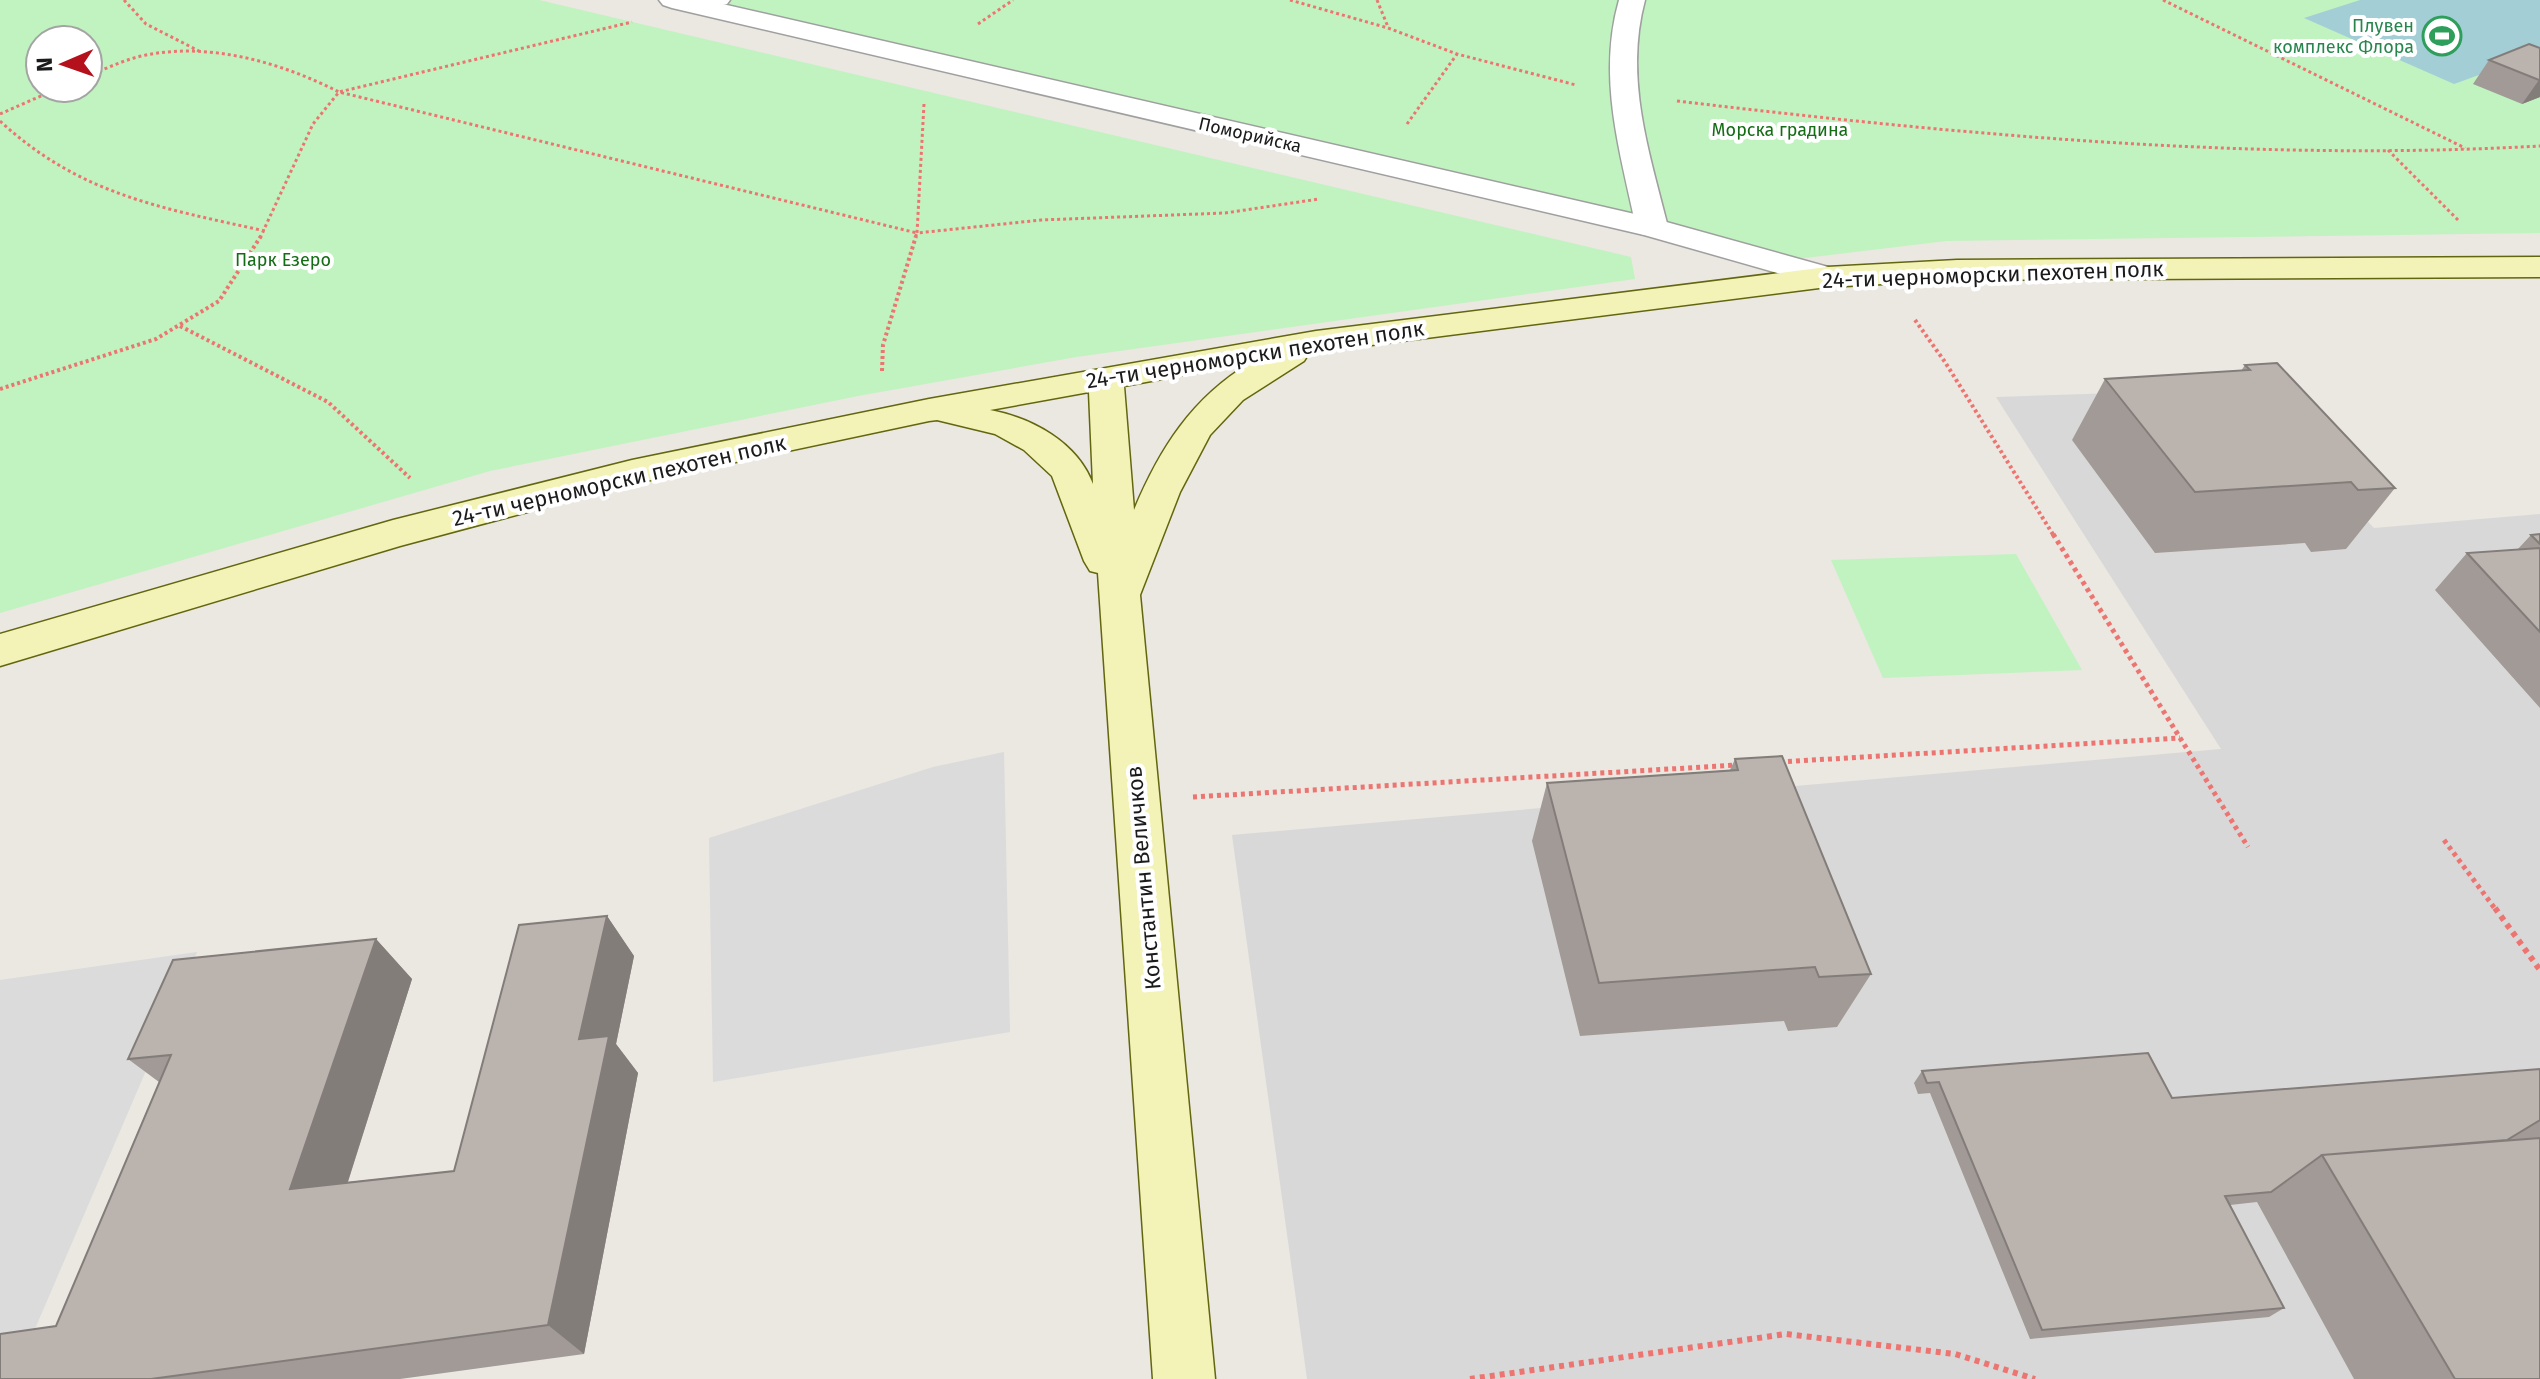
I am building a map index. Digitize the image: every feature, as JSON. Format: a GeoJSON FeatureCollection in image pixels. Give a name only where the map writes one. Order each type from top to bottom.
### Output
{"type":"FeatureCollection","features":[{"type":"Feature","properties":{"kind":"main road","name":"24-ти черноморски пехотен полк"},"geometry":{"type":"LineString","coordinates":[[0,650],[454,518],[632,472],[929,410],[1316,341],[1827,277],[1957,270],[2540,267]]}},
{"type":"Feature","properties":{"kind":"main road"},"geometry":{"type":"LineString","coordinates":[[1120,602],[1151,514],[1179,456],[1210,410],[1248,379],[1316,341]]}},
{"type":"Feature","properties":{"kind":"main road","name":"Константин Величков"},"geometry":{"type":"LineString","coordinates":[[1106,377],[1120,602],[1184,1379]]}},
{"type":"Feature","properties":{"kind":"main road"},"geometry":{"type":"LineString","coordinates":[[929,410],[1006,425],[1037,442],[1069,470],[1120,602]]}},
{"type":"Feature","properties":{"kind":"street"},"geometry":{"type":"LineString","coordinates":[[1632,0],[1622,50],[1624,95],[1652,227]]}},
{"type":"Feature","properties":{"kind":"street","name":"Поморийска"},"geometry":{"type":"LineString","coordinates":[[697,2],[927,60],[1652,227],[1827,277]]}},
{"type":"Feature","properties":{"kind":"path"},"geometry":{"type":"LineString","coordinates":[[124,0],[126,8],[152,28],[204,53]]}},
{"type":"Feature","properties":{"kind":"path"},"geometry":{"type":"LineString","coordinates":[[1290,0],[1388,28],[1457,54],[1537,77],[1624,95],[1901,128],[2188,147],[2470,150],[2540,146]]}},
{"type":"Feature","properties":{"kind":"path"},"geometry":{"type":"LineString","coordinates":[[1377,0],[1388,28]]}},
{"type":"Feature","properties":{"kind":"path"},"geometry":{"type":"LineString","coordinates":[[2163,0],[2470,150]]}},
{"type":"Feature","properties":{"kind":"path"},"geometry":{"type":"LineString","coordinates":[[0,389],[156,339],[219,301],[265,231],[313,124],[339,92],[697,2]]}},
{"type":"Feature","properties":{"kind":"path"},"geometry":{"type":"LineString","coordinates":[[104,70],[133,58],[159,53],[204,53],[241,58],[285,70],[339,92],[917,233],[1041,220],[1225,213],[1312,202],[1341,190],[1400,133],[1457,54]]}},
{"type":"Feature","properties":{"kind":"path"},"geometry":{"type":"LineString","coordinates":[[882,372],[883,345],[917,233],[927,60]]}},
{"type":"Feature","properties":{"kind":"path"},"geometry":{"type":"LineString","coordinates":[[2,111],[24,102]]}},
{"type":"Feature","properties":{"kind":"path"},"geometry":{"type":"LineString","coordinates":[[0,121],[56,167],[98,189],[265,231]]}},
{"type":"Feature","properties":{"kind":"path"},"geometry":{"type":"LineString","coordinates":[[2387,149],[2506,267]]}},
{"type":"Feature","properties":{"kind":"path"},"geometry":{"type":"LineString","coordinates":[[1881,274],[1945,362],[2248,847]]}},
{"type":"Feature","properties":{"kind":"path"},"geometry":{"type":"LineString","coordinates":[[179,326],[328,402],[454,518]]}},
{"type":"Feature","properties":{"kind":"path"},"geometry":{"type":"LineString","coordinates":[[1769,763],[2180,738]]}},
{"type":"Feature","properties":{"kind":"path"},"geometry":{"type":"LineString","coordinates":[[1137,800],[1753,764]]}},
{"type":"Feature","properties":{"kind":"path"},"geometry":{"type":"LineString","coordinates":[[2444,840],[2540,970]]}},
{"type":"Feature","properties":{"kind":"path"},"geometry":{"type":"LineString","coordinates":[[1470,1379],[1786,1334],[1955,1354],[2035,1379]]}},
{"type":"Feature","properties":{"kind":"shaded area"},"geometry":{"type":"Polygon","coordinates":[[[2241,389],[2374,528],[2540,514],[2540,1379],[1307,1379],[1232,835],[2221,749],[1996,397],[2241,389]]]}},
{"type":"Feature","properties":{"kind":"shaded area"},"geometry":{"type":"Polygon","coordinates":[[[1004,752],[1010,1032],[713,1082],[709,838],[933,767],[1004,752]]]}},
{"type":"Feature","properties":{"kind":"shaded area"},"geometry":{"type":"Polygon","coordinates":[[[197,952],[25,1352],[0,1356],[0,980],[197,952]]]}},
{"type":"Feature","properties":{"kind":"green space","name":"Парк Езеро"},"geometry":{"type":"Polygon","coordinates":[[[0,0],[539,0],[1631,257],[1635,279],[1076,357],[858,396],[490,471],[0,613],[0,0]]]}},
{"type":"Feature","properties":{"kind":"green space","name":"Морска градина"},"geometry":{"type":"Polygon","coordinates":[[[694,0],[2540,0],[2540,233],[1946,241],[1772,262],[694,0]]]}},
{"type":"Feature","properties":{"kind":"green space"},"geometry":{"type":"Polygon","coordinates":[[[2016,554],[2082,670],[1883,678],[1831,560],[2016,554]]]}},
{"type":"Feature","properties":{"kind":"water","name":"Плувен комплекс Флора"},"geometry":{"type":"Polygon","coordinates":[[[2360,0],[2540,0],[2540,53],[2454,84],[2304,18],[2360,0]]]}},
{"type":"Feature","properties":{"kind":"building"},"geometry":{"type":"Polygon","coordinates":[[[2529,44],[2540,48],[2540,80],[2489,60],[2529,44]]]}},
{"type":"Feature","properties":{"kind":"building"},"geometry":{"type":"Polygon","coordinates":[[[2277,363],[2395,488],[2358,490],[2351,482],[2195,492],[2105,379],[2250,370],[2245,365],[2277,363]]]}},
{"type":"Feature","properties":{"kind":"building"},"geometry":{"type":"Polygon","coordinates":[[[2540,534],[2540,544],[2531,535],[2540,534]]]}},
{"type":"Feature","properties":{"kind":"building"},"geometry":{"type":"Polygon","coordinates":[[[2540,548],[2540,632],[2467,553],[2540,548]]]}},
{"type":"Feature","properties":{"kind":"building"},"geometry":{"type":"Polygon","coordinates":[[[1782,756],[1871,974],[1819,977],[1815,967],[1599,983],[1547,783],[1738,770],[1735,759],[1782,756]]]}},
{"type":"Feature","properties":{"kind":"building"},"geometry":{"type":"Polygon","coordinates":[[[607,916],[579,1039],[609,1036],[548,1325],[151,1379],[0,1379],[0,1334],[56,1326],[171,1055],[128,1059],[173,960],[376,939],[290,1189],[454,1171],[519,925],[607,916]]]}},
{"type":"Feature","properties":{"kind":"building"},"geometry":{"type":"Polygon","coordinates":[[[2148,1053],[2172,1098],[2540,1069],[2540,1120],[2507,1140],[2322,1155],[2271,1192],[2225,1196],[2284,1308],[2042,1330],[1939,1082],[1927,1083],[1922,1071],[2148,1053]]]}},
{"type":"Feature","properties":{"kind":"building"},"geometry":{"type":"Polygon","coordinates":[[[2540,1138],[2540,1379],[2455,1379],[2322,1155],[2540,1138]]]}},
{"type":"Feature","properties":{"kind":"place","name":"Плувен комплекс Флора"},"geometry":{"type":"Point","coordinates":[2442,36]}}]}
